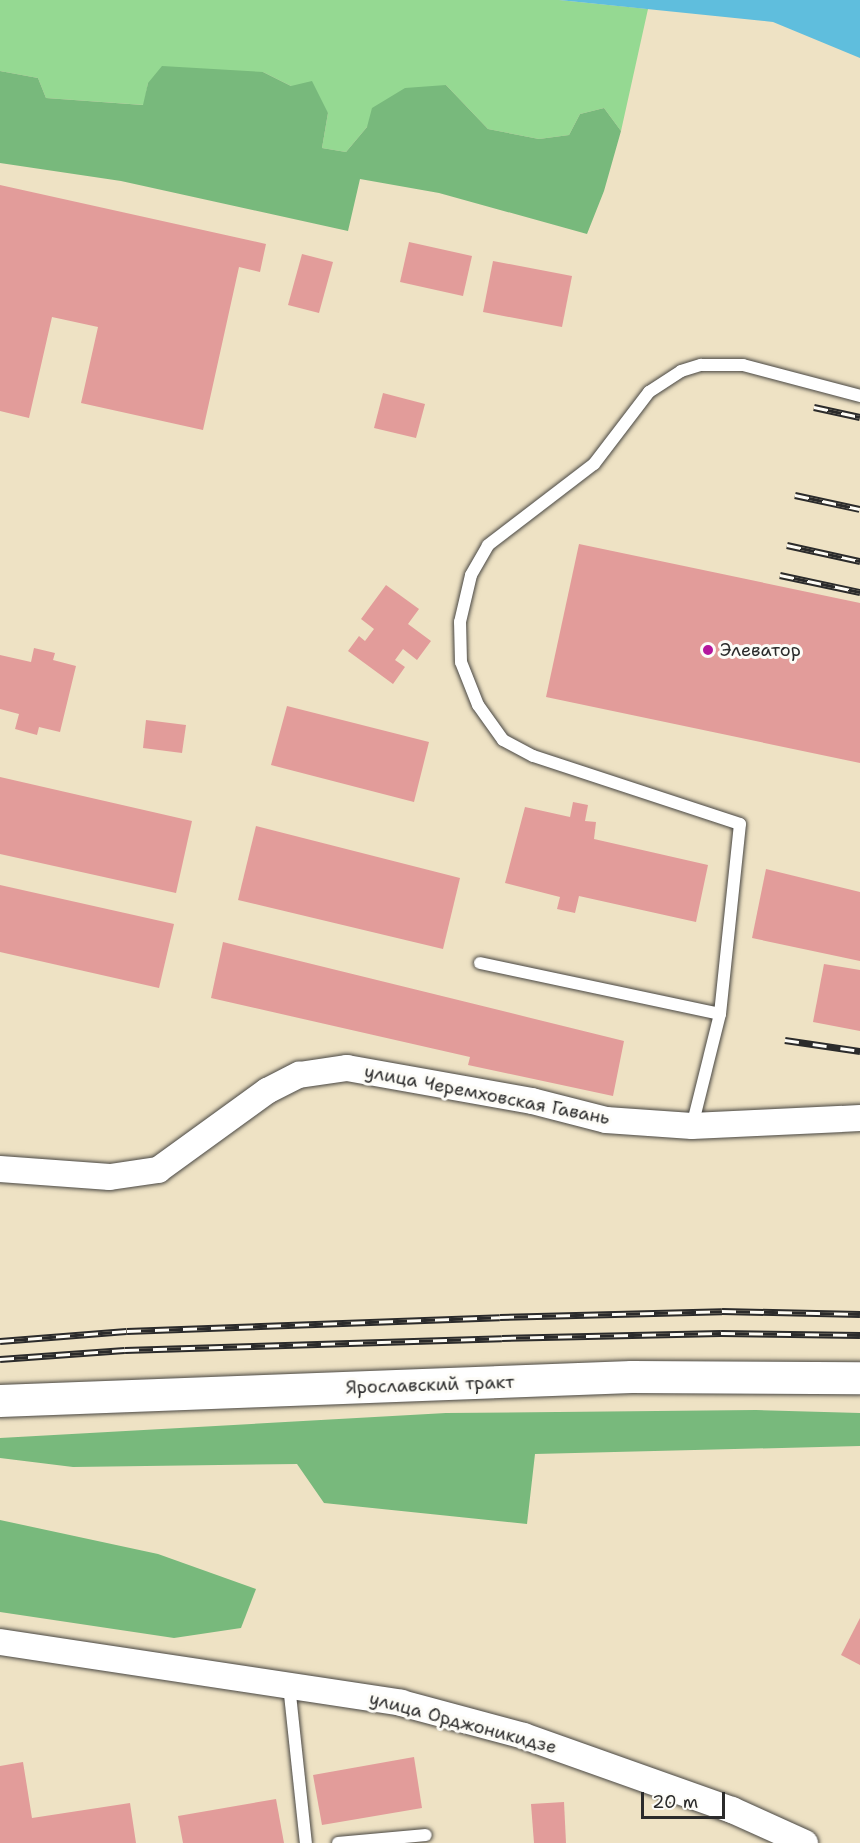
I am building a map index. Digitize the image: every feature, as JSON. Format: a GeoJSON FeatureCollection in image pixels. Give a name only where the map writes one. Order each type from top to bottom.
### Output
{"type":"FeatureCollection","features":[{"type":"Feature","properties":{"kind":"street","name":"улица Черемховская Гавань"},"geometry":{"type":"LineString","coordinates":[[0,1169],[110,1177],[158,1170],[267,1091],[299,1075],[347,1068],[532,1101],[606,1120],[692,1126],[860,1118]]}},
{"type":"Feature","properties":{"kind":"street","name":"Ярославский тракт"},"geometry":{"type":"LineString","coordinates":[[0,1401],[632,1377],[860,1378]]}},
{"type":"Feature","properties":{"kind":"street","name":"улица Орджоникидзе"},"geometry":{"type":"LineString","coordinates":[[0,1642],[289,1684],[401,1703],[524,1736],[732,1810],[805,1843]]}},
{"type":"Feature","properties":{"kind":"lane"},"geometry":{"type":"LineString","coordinates":[[692,1126],[720,1014],[740,824],[533,756],[503,740],[478,705],[461,662],[460,622],[476,560],[502,531],[594,464],[650,392],[681,371],[701,365],[743,365],[860,396]]}},
{"type":"Feature","properties":{"kind":"lane"},"geometry":{"type":"LineString","coordinates":[[480,963],[720,1014]]}},
{"type":"Feature","properties":{"kind":"lane"},"geometry":{"type":"LineString","coordinates":[[289,1684],[306,1843]]}},
{"type":"Feature","properties":{"kind":"lane"},"geometry":{"type":"LineString","coordinates":[[338,1843],[426,1835]]}},
{"type":"Feature","properties":{"kind":"green space"},"geometry":{"type":"Polygon","coordinates":[[[0,0],[559,0],[648,9],[621,131],[604,108],[580,114],[569,135],[539,139],[488,129],[446,85],[367,127],[346,152],[322,148],[328,113],[291,86],[263,72],[148,83],[144,105],[46,98],[38,78],[0,71],[0,0]]]}},
{"type":"Feature","properties":{"kind":"green space"},"geometry":{"type":"Polygon","coordinates":[[[162,66],[263,72],[291,86],[312,81],[328,113],[322,148],[346,152],[367,127],[372,108],[405,88],[446,85],[488,129],[539,139],[569,135],[580,114],[604,108],[621,131],[604,191],[587,234],[439,193],[360,179],[348,231],[121,181],[0,163],[0,71],[38,78],[46,98],[143,105],[148,83],[162,66]]]}},
{"type":"Feature","properties":{"kind":"green space"},"geometry":{"type":"Polygon","coordinates":[[[756,1410],[860,1413],[860,1446],[535,1454],[527,1524],[324,1503],[297,1464],[73,1467],[0,1458],[0,1438],[446,1413],[756,1410]]]}},
{"type":"Feature","properties":{"kind":"green space"},"geometry":{"type":"Polygon","coordinates":[[[0,1520],[158,1554],[256,1589],[241,1628],[174,1638],[0,1612],[0,1520]]]}},
{"type":"Feature","properties":{"kind":"water"},"geometry":{"type":"Polygon","coordinates":[[[559,0],[860,0],[860,58],[773,22],[559,0]]]}},
{"type":"Feature","properties":{"kind":"building"},"geometry":{"type":"Polygon","coordinates":[[[0,185],[266,244],[260,272],[239,267],[203,430],[81,403],[98,327],[52,317],[29,418],[0,411],[0,185]]]}},
{"type":"Feature","properties":{"kind":"building"},"geometry":{"type":"Polygon","coordinates":[[[409,242],[472,256],[463,296],[400,282],[409,242]]]}},
{"type":"Feature","properties":{"kind":"building"},"geometry":{"type":"Polygon","coordinates":[[[302,254],[333,262],[319,313],[288,305],[302,254]]]}},
{"type":"Feature","properties":{"kind":"building"},"geometry":{"type":"Polygon","coordinates":[[[493,261],[572,276],[562,327],[483,312],[493,261]]]}},
{"type":"Feature","properties":{"kind":"building"},"geometry":{"type":"Polygon","coordinates":[[[383,393],[425,404],[416,438],[374,428],[383,393]]]}},
{"type":"Feature","properties":{"kind":"building","name":"Элеватор"},"geometry":{"type":"Polygon","coordinates":[[[579,544],[860,603],[860,763],[546,697],[579,544]]]}},
{"type":"Feature","properties":{"kind":"building"},"geometry":{"type":"Polygon","coordinates":[[[386,585],[419,609],[408,624],[431,641],[417,660],[403,649],[395,660],[405,667],[393,684],[348,651],[359,636],[365,641],[374,629],[361,619],[386,585]]]}},
{"type":"Feature","properties":{"kind":"building"},"geometry":{"type":"Polygon","coordinates":[[[34,648],[55,653],[53,660],[76,666],[60,732],[39,727],[37,735],[15,729],[19,714],[0,709],[0,655],[31,662],[34,648]]]}},
{"type":"Feature","properties":{"kind":"building"},"geometry":{"type":"Polygon","coordinates":[[[287,706],[429,742],[414,802],[271,765],[287,706]]]}},
{"type":"Feature","properties":{"kind":"building"},"geometry":{"type":"Polygon","coordinates":[[[146,720],[186,725],[182,753],[143,748],[146,720]]]}},
{"type":"Feature","properties":{"kind":"building"},"geometry":{"type":"Polygon","coordinates":[[[0,777],[192,821],[176,893],[0,854],[0,777]]]}},
{"type":"Feature","properties":{"kind":"building"},"geometry":{"type":"Polygon","coordinates":[[[573,802],[588,805],[585,821],[596,822],[594,839],[708,865],[696,922],[579,896],[575,913],[557,909],[560,897],[505,883],[525,807],[570,817],[573,802]]]}},
{"type":"Feature","properties":{"kind":"building"},"geometry":{"type":"Polygon","coordinates":[[[256,826],[460,878],[443,949],[238,900],[256,826]]]}},
{"type":"Feature","properties":{"kind":"building"},"geometry":{"type":"Polygon","coordinates":[[[766,869],[860,892],[860,961],[752,938],[766,869]]]}},
{"type":"Feature","properties":{"kind":"building"},"geometry":{"type":"Polygon","coordinates":[[[0,885],[174,924],[159,988],[0,952],[0,885]]]}},
{"type":"Feature","properties":{"kind":"building"},"geometry":{"type":"Polygon","coordinates":[[[223,942],[624,1041],[613,1096],[468,1065],[470,1057],[211,998],[223,942]]]}},
{"type":"Feature","properties":{"kind":"building"},"geometry":{"type":"Polygon","coordinates":[[[824,964],[860,970],[860,1031],[813,1022],[824,964]]]}},
{"type":"Feature","properties":{"kind":"building"},"geometry":{"type":"Polygon","coordinates":[[[860,1618],[860,1665],[841,1655],[860,1618]]]}},
{"type":"Feature","properties":{"kind":"building"},"geometry":{"type":"Polygon","coordinates":[[[414,1757],[422,1808],[322,1825],[313,1775],[414,1757]]]}},
{"type":"Feature","properties":{"kind":"building"},"geometry":{"type":"Polygon","coordinates":[[[23,1762],[32,1818],[130,1803],[136,1843],[0,1843],[0,1766],[23,1762]]]}},
{"type":"Feature","properties":{"kind":"building"},"geometry":{"type":"Polygon","coordinates":[[[276,1799],[284,1843],[183,1843],[178,1816],[276,1799]]]}},
{"type":"Feature","properties":{"kind":"building"},"geometry":{"type":"Polygon","coordinates":[[[564,1802],[566,1843],[534,1843],[531,1804],[564,1802]]]}},
{"type":"Feature","properties":{"kind":"railway"},"geometry":{"type":"LineString","coordinates":[[814,407],[860,417]]}},
{"type":"Feature","properties":{"kind":"railway"},"geometry":{"type":"LineString","coordinates":[[795,495],[860,509]]}},
{"type":"Feature","properties":{"kind":"railway"},"geometry":{"type":"LineString","coordinates":[[787,545],[860,561]]}},
{"type":"Feature","properties":{"kind":"railway"},"geometry":{"type":"LineString","coordinates":[[780,575],[860,592]]}},
{"type":"Feature","properties":{"kind":"railway"},"geometry":{"type":"LineString","coordinates":[[785,1040],[860,1051]]}},
{"type":"Feature","properties":{"kind":"railway"},"geometry":{"type":"LineString","coordinates":[[0,1341],[127,1331],[500,1317],[722,1311],[860,1314]]}},
{"type":"Feature","properties":{"kind":"railway"},"geometry":{"type":"LineString","coordinates":[[0,1359],[125,1350],[502,1338],[721,1333],[860,1335]]}},
{"type":"Feature","properties":{"kind":"place","name":"Элеватор"},"geometry":{"type":"Point","coordinates":[708,650]}}]}
